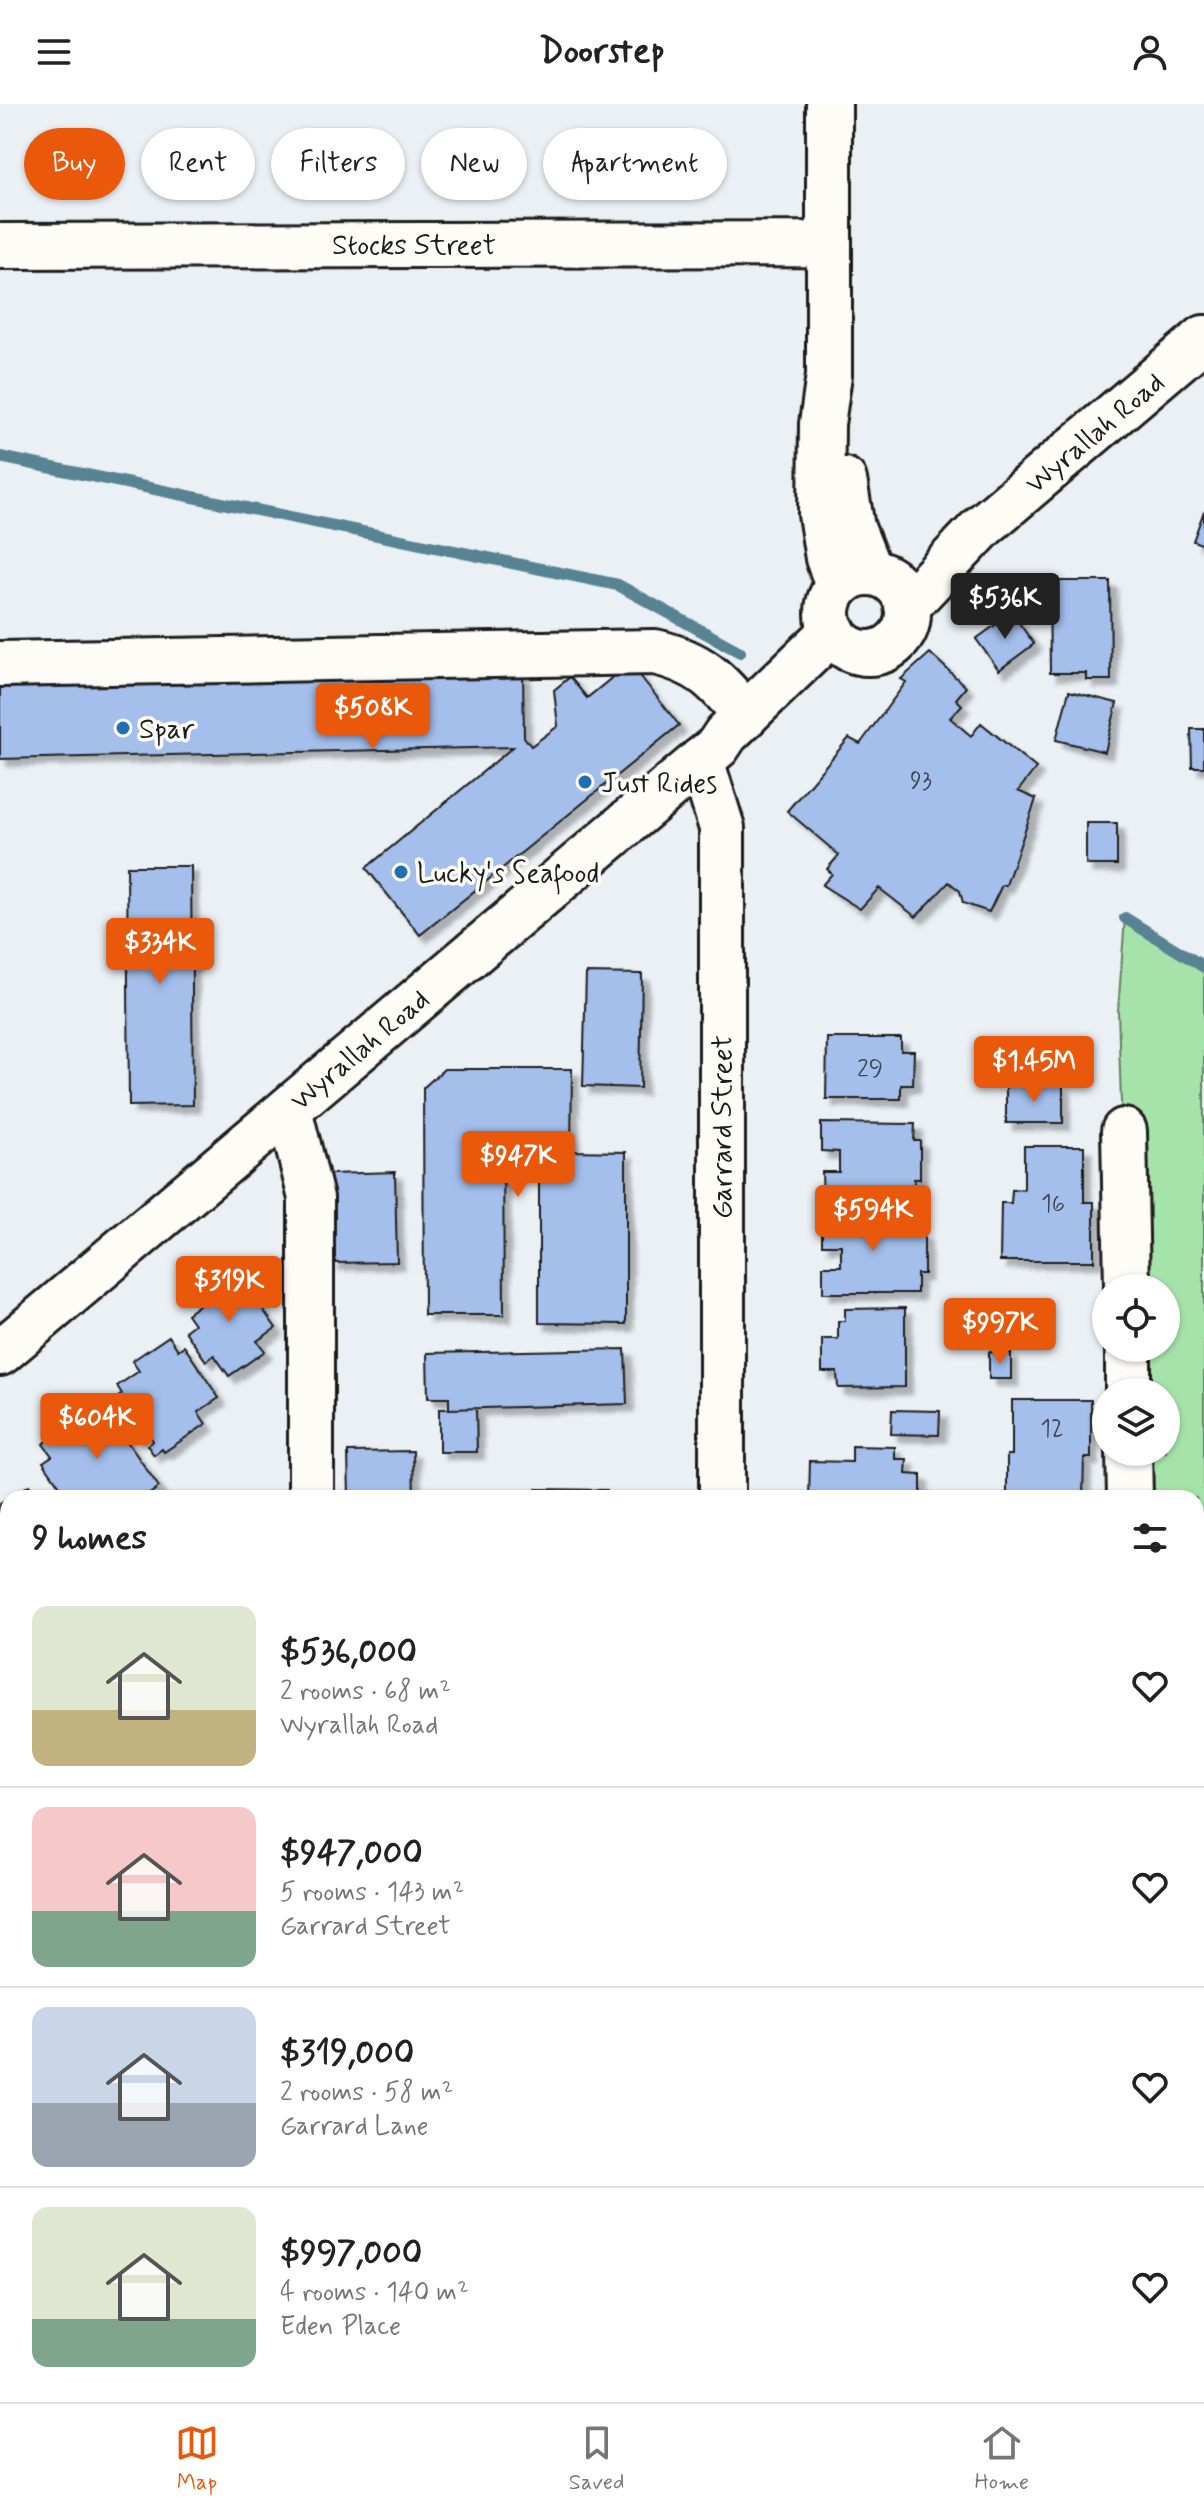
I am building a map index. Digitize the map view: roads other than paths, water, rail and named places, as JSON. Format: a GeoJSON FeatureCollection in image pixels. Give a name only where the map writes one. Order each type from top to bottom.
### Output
{"type":"FeatureCollection","features":[{"type":"Feature","properties":{"kind":"street"},"geometry":{"type":"LineString","coordinates":[[829,104],[829,375],[822,424],[821,514],[828,558],[878,587]]}},
{"type":"Feature","properties":{"kind":"street","name":"Stocks Street"},"geometry":{"type":"LineString","coordinates":[[0,246],[829,244]]}},
{"type":"Feature","properties":{"kind":"street","name":"Wyrallah Road"},"geometry":{"type":"LineString","coordinates":[[0,1353],[722,740],[733,743],[757,728],[847,642],[887,649],[897,641],[904,631],[878,587],[983,526],[1204,338]]}},
{"type":"Feature","properties":{"kind":"street"},"geometry":{"type":"LineString","coordinates":[[847,642],[828,613],[878,587]]}},
{"type":"Feature","properties":{"kind":"street"},"geometry":{"type":"LineString","coordinates":[[0,664],[655,652],[700,667],[718,681],[722,740]]}},
{"type":"Feature","properties":{"kind":"street","name":"Garrard Street"},"geometry":{"type":"LineString","coordinates":[[722,740],[722,1490]]}},
{"type":"Feature","properties":{"kind":"street"},"geometry":{"type":"LineString","coordinates":[[289,1109],[311,1198],[311,1490]]}},
{"type":"Feature","properties":{"kind":"street"},"geometry":{"type":"LineString","coordinates":[[1124,1131],[1127,1274]]}},
{"type":"Feature","properties":{"kind":"street"},"geometry":{"type":"LineString","coordinates":[[1129,1466],[1130,1490]]}},
{"type":"Feature","properties":{"kind":"waterway"},"geometry":{"type":"LineString","coordinates":[[0,457],[618,585],[740,652]]}},
{"type":"Feature","properties":{"kind":"waterway"},"geometry":{"type":"LineString","coordinates":[[1125,918],[1204,967]]}},
{"type":"Feature","properties":{"kind":"place","name":"Spar"},"geometry":{"type":"Point","coordinates":[123,728]}},
{"type":"Feature","properties":{"kind":"place","name":"Just Rides"},"geometry":{"type":"Point","coordinates":[585,782]}},
{"type":"Feature","properties":{"kind":"place","name":"Lucky's Seafood"},"geometry":{"type":"Point","coordinates":[401,872]}}]}
